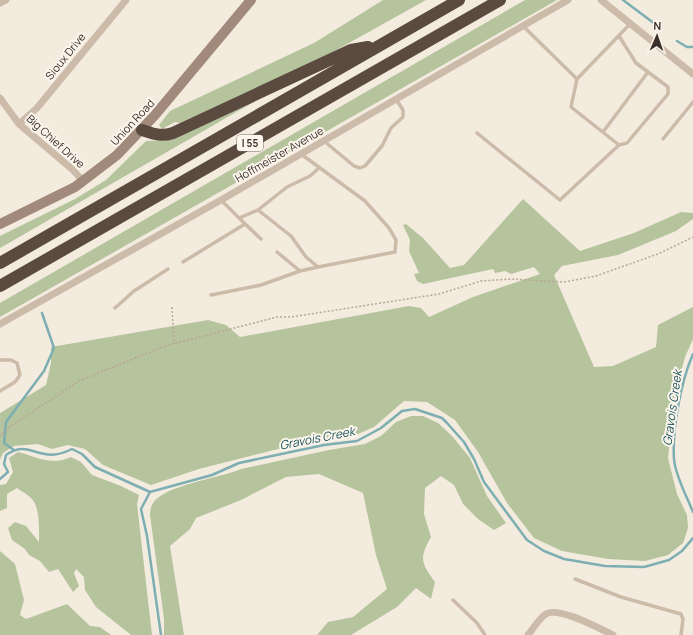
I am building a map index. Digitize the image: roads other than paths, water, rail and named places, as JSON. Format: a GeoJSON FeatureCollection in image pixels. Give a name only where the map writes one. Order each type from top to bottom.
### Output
{"type":"FeatureCollection","features":[{"type":"Feature","properties":{"kind":"highway","name":"I 55"},"geometry":{"type":"LineString","coordinates":[[0,262],[459,0]]}},
{"type":"Feature","properties":{"kind":"highway","name":"I 55"},"geometry":{"type":"LineString","coordinates":[[0,286],[500,0]]}},
{"type":"Feature","properties":{"kind":"highway"},"geometry":{"type":"LineString","coordinates":[[142,130],[163,136],[173,134],[351,50],[378,45]]}},
{"type":"Feature","properties":{"kind":"main road","name":"Union Road"},"geometry":{"type":"LineString","coordinates":[[0,224],[52,199],[83,181],[116,156],[142,130],[251,0]]}},
{"type":"Feature","properties":{"kind":"street"},"geometry":{"type":"LineString","coordinates":[[0,3],[6,0]]}},
{"type":"Feature","properties":{"kind":"street","name":"Sioux Drive"},"geometry":{"type":"LineString","coordinates":[[19,124],[37,108],[126,0]]}},
{"type":"Feature","properties":{"kind":"street","name":"Hoffmeister Avenue"},"geometry":{"type":"LineString","coordinates":[[0,324],[221,200],[568,0]]}},
{"type":"Feature","properties":{"kind":"street"},"geometry":{"type":"LineString","coordinates":[[601,0],[693,74]]}},
{"type":"Feature","properties":{"kind":"street","name":"Big Chief Drive"},"geometry":{"type":"LineString","coordinates":[[0,98],[19,124],[72,169],[83,181]]}},
{"type":"Feature","properties":{"kind":"street"},"geometry":{"type":"LineString","coordinates":[[528,635],[543,617],[547,614],[556,612],[567,615],[613,635]]}},
{"type":"Feature","properties":{"kind":"lane"},"geometry":{"type":"LineString","coordinates":[[619,145],[571,107],[578,79],[630,24]]}},
{"type":"Feature","properties":{"kind":"lane"},"geometry":{"type":"LineString","coordinates":[[523,26],[578,79]]}},
{"type":"Feature","properties":{"kind":"lane"},"geometry":{"type":"LineString","coordinates":[[477,133],[560,200],[619,145],[628,143],[668,94],[668,87],[636,63],[619,36]]}},
{"type":"Feature","properties":{"kind":"lane"},"geometry":{"type":"LineString","coordinates":[[603,132],[648,72]]}},
{"type":"Feature","properties":{"kind":"lane"},"geometry":{"type":"LineString","coordinates":[[324,141],[354,166],[360,168],[365,166],[382,146],[391,128],[403,117],[403,110],[396,100]]}},
{"type":"Feature","properties":{"kind":"lane"},"geometry":{"type":"LineString","coordinates":[[663,139],[693,102]]}},
{"type":"Feature","properties":{"kind":"lane"},"geometry":{"type":"LineString","coordinates":[[211,295],[261,285],[300,271],[395,252],[396,240],[389,228],[364,201],[300,154]]}},
{"type":"Feature","properties":{"kind":"lane"},"geometry":{"type":"LineString","coordinates":[[239,218],[258,210],[287,187],[310,176],[319,168]]}},
{"type":"Feature","properties":{"kind":"lane"},"geometry":{"type":"LineString","coordinates":[[221,200],[261,239]]}},
{"type":"Feature","properties":{"kind":"lane"},"geometry":{"type":"LineString","coordinates":[[258,210],[291,236],[306,257],[318,267]]}},
{"type":"Feature","properties":{"kind":"lane"},"geometry":{"type":"LineString","coordinates":[[183,262],[245,224]]}},
{"type":"Feature","properties":{"kind":"lane"},"geometry":{"type":"LineString","coordinates":[[277,252],[300,271]]}},
{"type":"Feature","properties":{"kind":"lane"},"geometry":{"type":"LineString","coordinates":[[114,308],[134,292],[168,269]]}},
{"type":"Feature","properties":{"kind":"lane"},"geometry":{"type":"LineString","coordinates":[[0,360],[11,360],[17,363],[20,375],[15,382],[0,391]]}},
{"type":"Feature","properties":{"kind":"lane"},"geometry":{"type":"LineString","coordinates":[[575,579],[621,597],[681,614],[683,619],[681,635]]}},
{"type":"Feature","properties":{"kind":"lane"},"geometry":{"type":"LineString","coordinates":[[453,600],[477,623],[485,635]]}},
{"type":"Feature","properties":{"kind":"waterway"},"geometry":{"type":"LineString","coordinates":[[623,0],[659,27]]}},
{"type":"Feature","properties":{"kind":"waterway"},"geometry":{"type":"LineString","coordinates":[[677,41],[687,47],[693,47]]}},
{"type":"Feature","properties":{"kind":"waterway"},"geometry":{"type":"LineString","coordinates":[[14,450],[4,443],[6,422],[44,371],[54,348],[42,313]]}},
{"type":"Feature","properties":{"kind":"waterway","name":"Gravois Creek"},"geometry":{"type":"LineString","coordinates":[[693,354],[681,391],[674,434],[675,465],[693,512]]}},
{"type":"Feature","properties":{"kind":"waterway","name":"Gravois Creek"},"geometry":{"type":"LineString","coordinates":[[161,635],[147,536],[141,509],[150,492],[212,475],[239,463],[324,445],[357,441],[381,428],[402,411],[415,409],[442,418],[464,442],[474,459],[484,482],[527,540],[544,551],[564,559],[605,566],[644,567],[669,560],[682,551],[693,538]]}},
{"type":"Feature","properties":{"kind":"waterway"},"geometry":{"type":"LineString","coordinates":[[0,479],[8,472],[4,464],[6,455],[12,452],[26,449],[52,455],[72,449],[82,454],[95,467],[150,492]]}}]}
